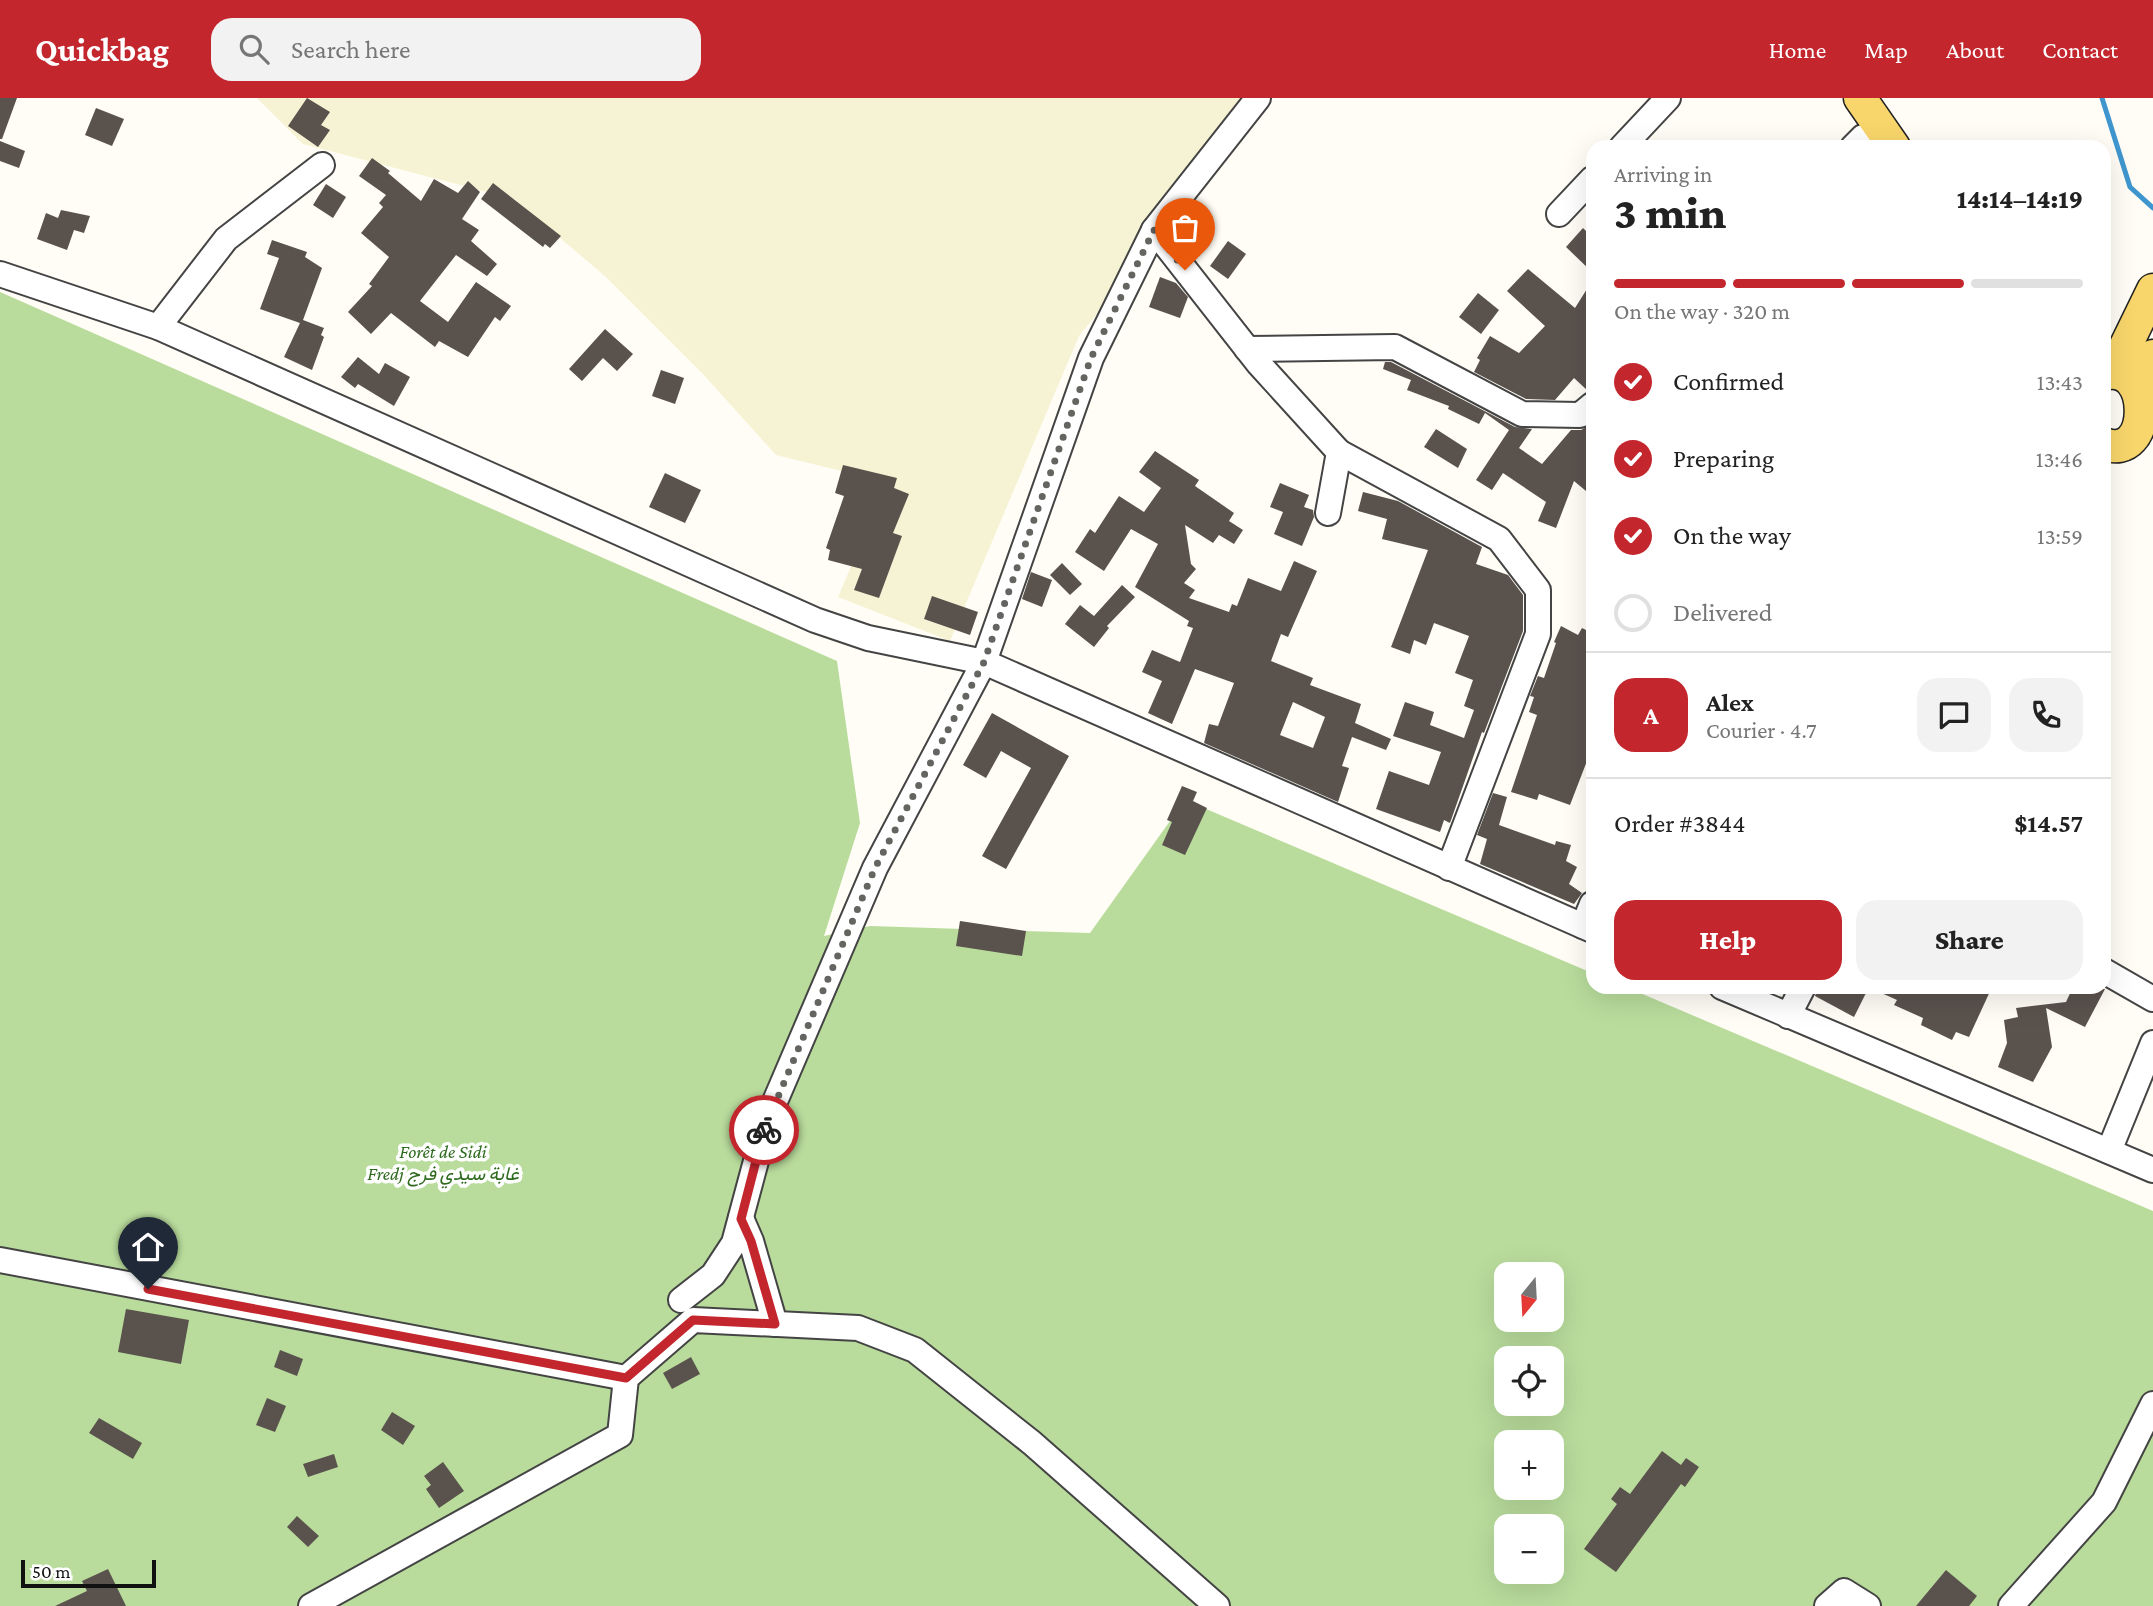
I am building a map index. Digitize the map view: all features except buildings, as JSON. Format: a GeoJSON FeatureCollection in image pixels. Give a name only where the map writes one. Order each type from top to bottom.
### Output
{"type":"FeatureCollection","features":[{"type":"Feature","properties":{"kind":"main road"},"geometry":{"type":"LineString","coordinates":[[1837,98],[1860,140]]}},
{"type":"Feature","properties":{"kind":"main road"},"geometry":{"type":"LineString","coordinates":[[1860,98],[1889,140]]}},
{"type":"Feature","properties":{"kind":"main road"},"geometry":{"type":"LineString","coordinates":[[2111,333],[2122,328],[2147,302]]}},
{"type":"Feature","properties":{"kind":"main road"},"geometry":{"type":"LineString","coordinates":[[2111,368],[2147,302]]}},
{"type":"Feature","properties":{"kind":"main road"},"geometry":{"type":"LineString","coordinates":[[2144,386],[2153,356]]}},
{"type":"Feature","properties":{"kind":"main road"},"geometry":{"type":"LineString","coordinates":[[2111,373],[2130,375],[2144,386],[2150,397],[2152,410],[2148,437],[2111,447]]}},
{"type":"Feature","properties":{"kind":"street"},"geometry":{"type":"LineString","coordinates":[[681,1300],[720,1267],[734,1243],[767,1120],[875,868],[984,662],[1091,358],[1154,230],[1258,98]]}},
{"type":"Feature","properties":{"kind":"street"},"geometry":{"type":"LineString","coordinates":[[1629,140],[1668,98]]}},
{"type":"Feature","properties":{"kind":"street"},"geometry":{"type":"LineString","coordinates":[[158,327],[226,239],[322,165]]}},
{"type":"Feature","properties":{"kind":"street"},"geometry":{"type":"LineString","coordinates":[[1559,214],[1586,185]]}},
{"type":"Feature","properties":{"kind":"street"},"geometry":{"type":"LineString","coordinates":[[1154,230],[1247,349],[1339,452],[1499,539],[1538,590],[1538,634],[1449,868]]}},
{"type":"Feature","properties":{"kind":"street"},"geometry":{"type":"LineString","coordinates":[[0,274],[158,327],[815,620],[868,638],[984,662],[1449,868],[1586,919]]}},
{"type":"Feature","properties":{"kind":"street"},"geometry":{"type":"LineString","coordinates":[[1247,349],[1395,347],[1522,414],[1580,415],[1586,410]]}},
{"type":"Feature","properties":{"kind":"street"},"geometry":{"type":"LineString","coordinates":[[1328,513],[1339,452]]}},
{"type":"Feature","properties":{"kind":"street"},"geometry":{"type":"LineString","coordinates":[[2111,975],[2153,999]]}},
{"type":"Feature","properties":{"kind":"street"},"geometry":{"type":"LineString","coordinates":[[1738,994],[2153,1170]]}},
{"type":"Feature","properties":{"kind":"street"},"geometry":{"type":"LineString","coordinates":[[1788,1016],[1799,994]]}},
{"type":"Feature","properties":{"kind":"street"},"geometry":{"type":"LineString","coordinates":[[2109,1151],[2153,1043]]}},
{"type":"Feature","properties":{"kind":"street"},"geometry":{"type":"LineString","coordinates":[[741,1219],[751,1241],[775,1324]]}},
{"type":"Feature","properties":{"kind":"street"},"geometry":{"type":"LineString","coordinates":[[0,1260],[626,1378]]}},
{"type":"Feature","properties":{"kind":"street"},"geometry":{"type":"LineString","coordinates":[[311,1606],[620,1435],[626,1378],[693,1320],[858,1328],[915,1350],[1032,1443],[1217,1606]]}},
{"type":"Feature","properties":{"kind":"street"},"geometry":{"type":"LineString","coordinates":[[2011,1606],[2104,1502],[2153,1404]]}},
{"type":"Feature","properties":{"kind":"street"},"geometry":{"type":"LineString","coordinates":[[1828,1606],[1844,1591],[1868,1606]]}},
{"type":"Feature","properties":{"kind":"shaded area"},"geometry":{"type":"Polygon","coordinates":[[[257,98],[1272,98],[1079,336],[950,641],[838,597],[887,482],[776,455],[702,373],[606,277],[514,199],[303,144],[257,98]]]}},
{"type":"Feature","properties":{"kind":"green space","name":"Forêt de Sidi Fredj غابة سيدي فرج"},"geometry":{"type":"Polygon","coordinates":[[[0,292],[837,661],[860,823],[824,936],[870,926],[1090,933],[1185,800],[1586,970],[1586,994],[1642,994],[2153,1211],[2153,1606],[0,1606],[0,292]]]}},
{"type":"Feature","properties":{"kind":"waterway"},"geometry":{"type":"LineString","coordinates":[[2102,98],[2130,187],[2153,208]]}},
{"type":"Feature","properties":{"kind":"way so far"},"geometry":{"type":"LineString","coordinates":[[764,1130],[875,868],[984,662],[1091,358],[1154,230],[1185,270]]}},
{"type":"Feature","properties":{"kind":"route"},"geometry":{"type":"LineString","coordinates":[[148,1289],[626,1378],[693,1320],[775,1324],[751,1241],[741,1219],[764,1130]]}}]}
